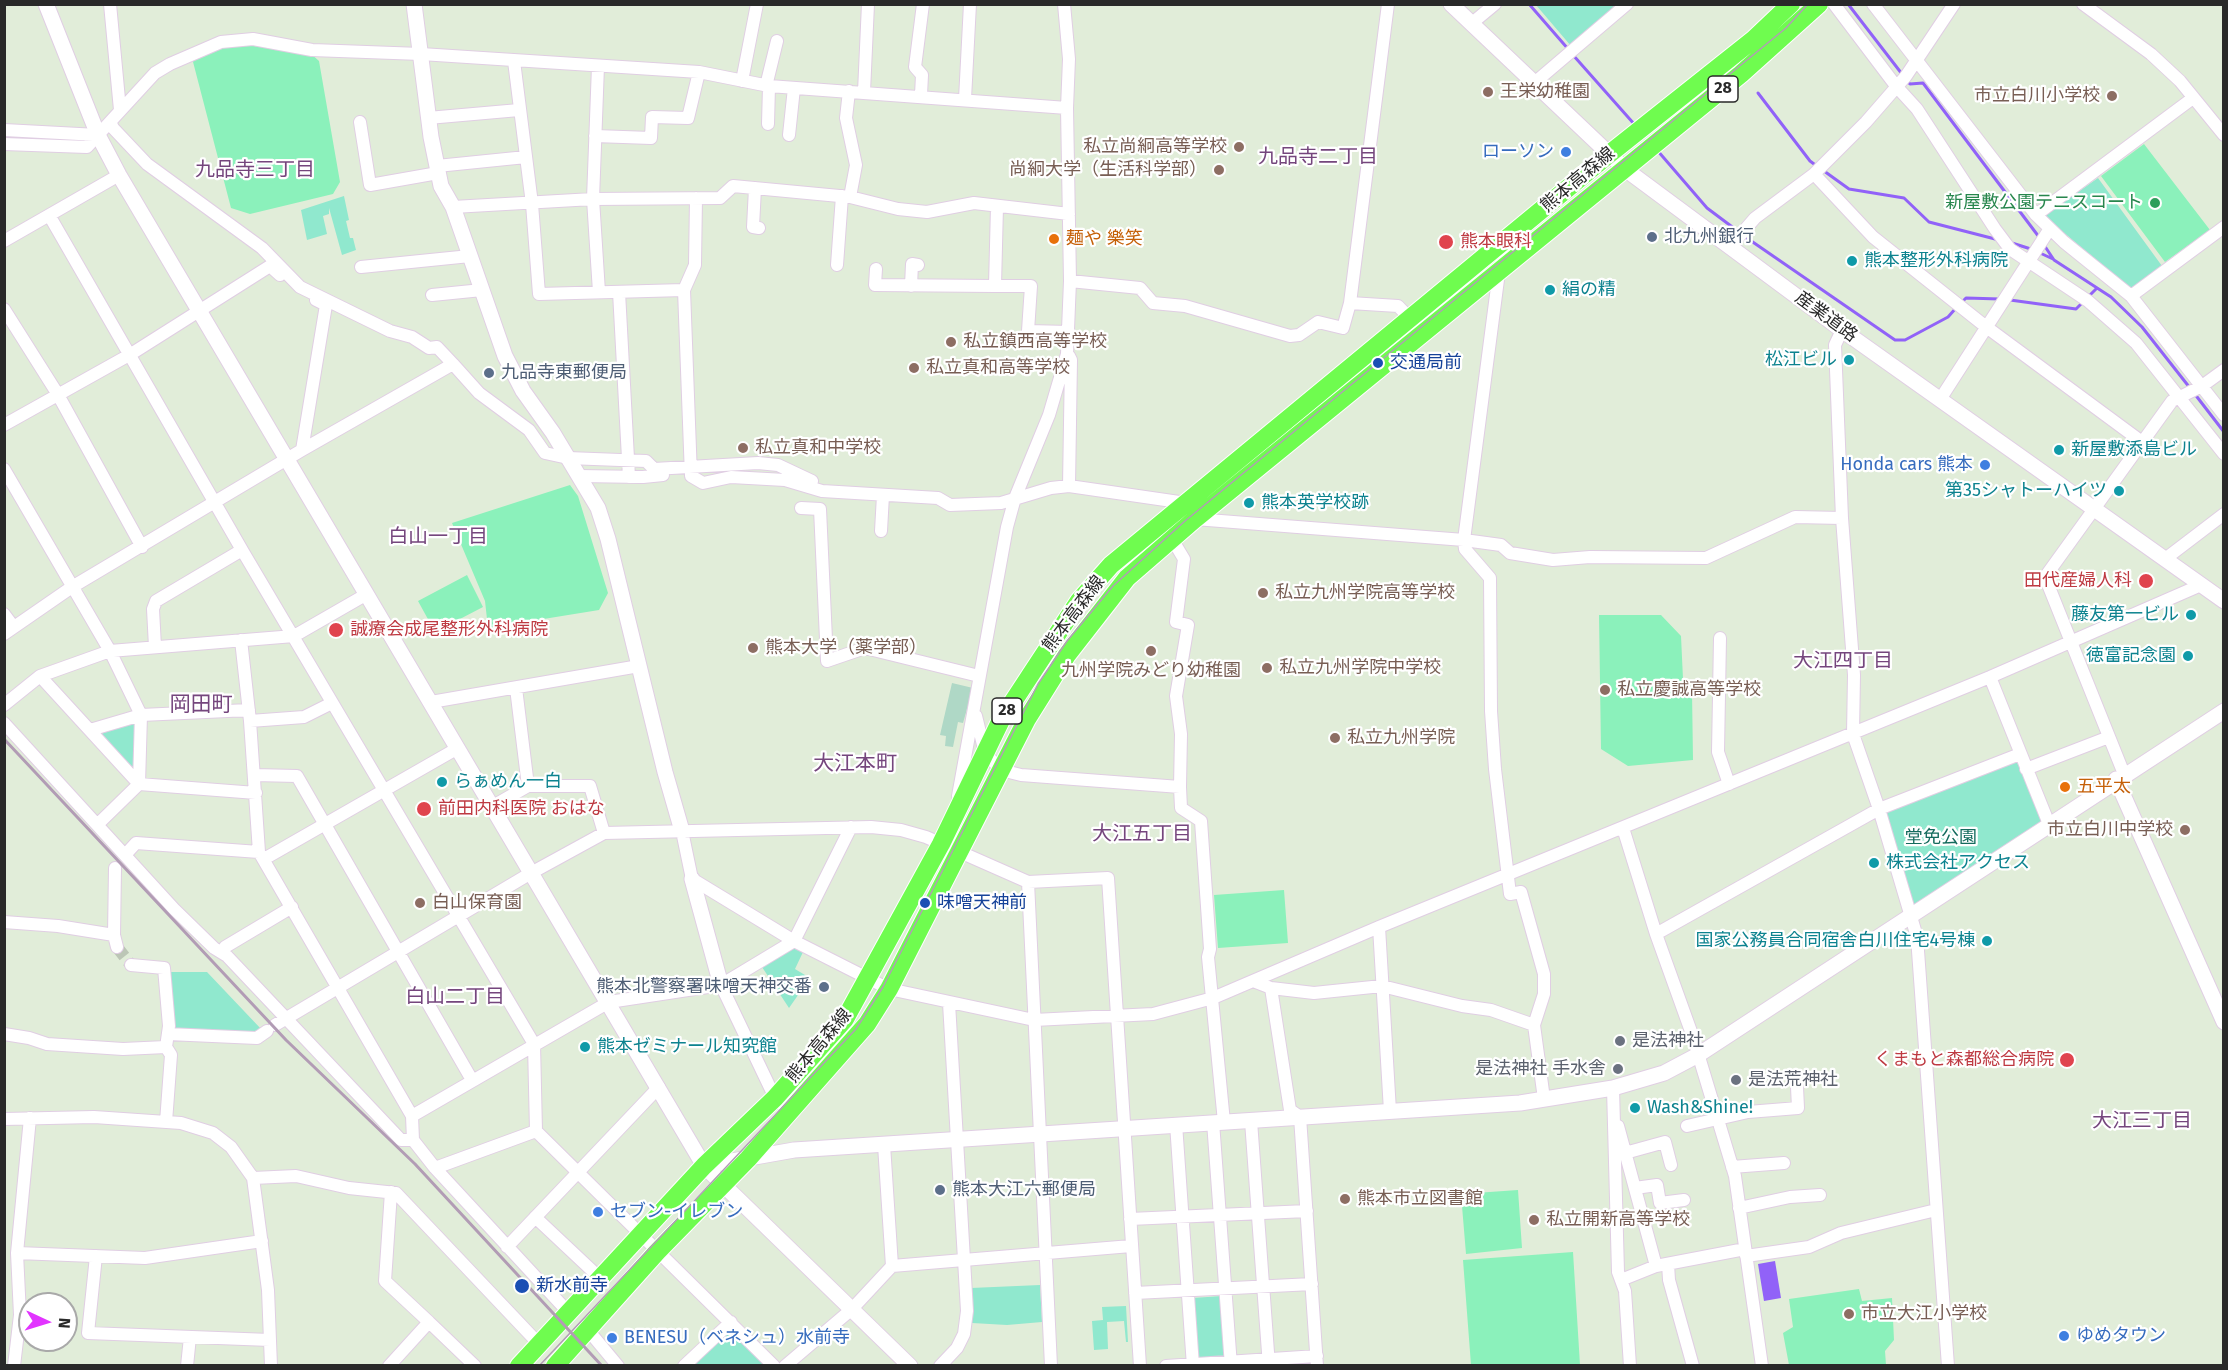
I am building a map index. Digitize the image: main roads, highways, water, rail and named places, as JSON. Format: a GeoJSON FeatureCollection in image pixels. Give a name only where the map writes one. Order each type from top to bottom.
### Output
{"type":"FeatureCollection","features":[{"type":"Feature","properties":{"kind":"main road","name":"熊本高森線"},"geometry":{"type":"LineString","coordinates":[[555,1365],[657,1252],[748,1159],[867,1024],[889,989],[1027,719],[1095,616],[1127,578],[1172,539],[1190,511],[1408,319],[1754,39],[1791,4]]}},
{"type":"Feature","properties":{"kind":"main road","name":"熊本高森線"},"geometry":{"type":"LineString","coordinates":[[519,1365],[705,1166],[775,1098],[845,1019],[868,981],[941,844],[1001,720],[1079,601],[1111,565],[1190,511],[1425,334],[1756,61],[1818,4]]}},
{"type":"Feature","properties":{"kind":"waterway"},"geometry":{"type":"LineString","coordinates":[[1529,4],[1569,50]]}},
{"type":"Feature","properties":{"kind":"waterway"},"geometry":{"type":"LineString","coordinates":[[1848,4],[1902,74]]}},
{"type":"Feature","properties":{"kind":"waterway"},"geometry":{"type":"LineString","coordinates":[[1573,55],[1635,125]]}},
{"type":"Feature","properties":{"kind":"waterway"},"geometry":{"type":"LineString","coordinates":[[1906,80],[1910,84],[1923,83],[2039,237]]}},
{"type":"Feature","properties":{"kind":"waterway"},"geometry":{"type":"LineString","coordinates":[[1758,93],[1810,161],[1818,167]]}},
{"type":"Feature","properties":{"kind":"waterway"},"geometry":{"type":"LineString","coordinates":[[26,137],[82,140]]}},
{"type":"Feature","properties":{"kind":"waterway"},"geometry":{"type":"LineString","coordinates":[[1657,150],[1707,208],[1739,232]]}},
{"type":"Feature","properties":{"kind":"waterway"},"geometry":{"type":"LineString","coordinates":[[1824,171],[1849,189],[1904,198],[1929,222],[1999,240]]}},
{"type":"Feature","properties":{"kind":"waterway"},"geometry":{"type":"LineString","coordinates":[[1744,236],[1895,340],[1905,340],[1948,317],[1956,308]]}},
{"type":"Feature","properties":{"kind":"waterway"},"geometry":{"type":"LineString","coordinates":[[2012,243],[2034,250]]}},
{"type":"Feature","properties":{"kind":"waterway"},"geometry":{"type":"LineString","coordinates":[[2044,245],[2054,260],[2111,297],[2142,327],[2190,388]]}},
{"type":"Feature","properties":{"kind":"waterway"},"geometry":{"type":"LineString","coordinates":[[2040,253],[2053,259]]}},
{"type":"Feature","properties":{"kind":"waterway"},"geometry":{"type":"LineString","coordinates":[[2088,297],[2097,288]]}},
{"type":"Feature","properties":{"kind":"waterway"},"geometry":{"type":"LineString","coordinates":[[1961,303],[1966,298],[2000,299]]}},
{"type":"Feature","properties":{"kind":"waterway"},"geometry":{"type":"LineString","coordinates":[[2010,300],[2076,309],[2083,302]]}},
{"type":"Feature","properties":{"kind":"waterway"},"geometry":{"type":"LineString","coordinates":[[2194,393],[2224,432]]}},
{"type":"Feature","properties":{"kind":"tunnel"},"geometry":{"type":"LineString","coordinates":[[117,947],[131,965]]}},
{"type":"Feature","properties":{"kind":"tram line"},"geometry":{"type":"LineString","coordinates":[[539,1366],[856,1029],[883,987],[1038,684],[1067,641],[1113,586],[1185,521],[1786,28],[1808,4]]}},
{"type":"Feature","properties":{"kind":"railway"},"geometry":{"type":"LineString","coordinates":[[4,739],[286,1040],[415,1164],[602,1366]]}},
{"type":"Feature","properties":{"kind":"place","name":"王栄幼稚園"},"geometry":{"type":"Point","coordinates":[1488,92]}},
{"type":"Feature","properties":{"kind":"place","name":"市立白川小学校"},"geometry":{"type":"Point","coordinates":[2112,96]}},
{"type":"Feature","properties":{"kind":"place","name":"私立尚絅高等学校"},"geometry":{"type":"Point","coordinates":[1239,147]}},
{"type":"Feature","properties":{"kind":"place","name":"ローソン"},"geometry":{"type":"Point","coordinates":[1566,152]}},
{"type":"Feature","properties":{"kind":"place","name":"尚絅大学（生活科学部）"},"geometry":{"type":"Point","coordinates":[1219,170]}},
{"type":"Feature","properties":{"kind":"place","name":"新屋敷公園テニスコート"},"geometry":{"type":"Point","coordinates":[2155,203]}},
{"type":"Feature","properties":{"kind":"place","name":"北九州銀行"},"geometry":{"type":"Point","coordinates":[1652,237]}},
{"type":"Feature","properties":{"kind":"place","name":"麺や 樂笑"},"geometry":{"type":"Point","coordinates":[1054,239]}},
{"type":"Feature","properties":{"kind":"place","name":"熊本眼科"},"geometry":{"type":"Point","coordinates":[1446,242]}},
{"type":"Feature","properties":{"kind":"place","name":"熊本整形外科病院"},"geometry":{"type":"Point","coordinates":[1852,261]}},
{"type":"Feature","properties":{"kind":"place","name":"絹の精"},"geometry":{"type":"Point","coordinates":[1550,290]}},
{"type":"Feature","properties":{"kind":"place","name":"私立鎮西高等学校"},"geometry":{"type":"Point","coordinates":[951,342]}},
{"type":"Feature","properties":{"kind":"place","name":"松江ビル"},"geometry":{"type":"Point","coordinates":[1849,360]}},
{"type":"Feature","properties":{"kind":"place","name":"交通局前"},"geometry":{"type":"Point","coordinates":[1378,363]}},
{"type":"Feature","properties":{"kind":"place","name":"私立真和高等学校"},"geometry":{"type":"Point","coordinates":[914,368]}},
{"type":"Feature","properties":{"kind":"place","name":"九品寺東郵便局"},"geometry":{"type":"Point","coordinates":[489,373]}},
{"type":"Feature","properties":{"kind":"place","name":"私立真和中学校"},"geometry":{"type":"Point","coordinates":[743,448]}},
{"type":"Feature","properties":{"kind":"place","name":"新屋敷添島ビル"},"geometry":{"type":"Point","coordinates":[2059,450]}},
{"type":"Feature","properties":{"kind":"place","name":"Honda cars 熊本"},"geometry":{"type":"Point","coordinates":[1985,465]}},
{"type":"Feature","properties":{"kind":"place","name":"第35シャトーハイツ"},"geometry":{"type":"Point","coordinates":[2119,491]}},
{"type":"Feature","properties":{"kind":"place","name":"熊本英学校跡"},"geometry":{"type":"Point","coordinates":[1249,503]}},
{"type":"Feature","properties":{"kind":"place","name":"田代産婦人科"},"geometry":{"type":"Point","coordinates":[2146,581]}},
{"type":"Feature","properties":{"kind":"place","name":"私立九州学院高等学校"},"geometry":{"type":"Point","coordinates":[1263,593]}},
{"type":"Feature","properties":{"kind":"place","name":"藤友第一ビル"},"geometry":{"type":"Point","coordinates":[2191,615]}},
{"type":"Feature","properties":{"kind":"place","name":"誠療会成尾整形外科病院"},"geometry":{"type":"Point","coordinates":[336,630]}},
{"type":"Feature","properties":{"kind":"place","name":"熊本大学（薬学部）"},"geometry":{"type":"Point","coordinates":[753,648]}},
{"type":"Feature","properties":{"kind":"place","name":"九州学院みどり幼稚園"},"geometry":{"type":"Point","coordinates":[1151,651]}},
{"type":"Feature","properties":{"kind":"place","name":"徳富記念園"},"geometry":{"type":"Point","coordinates":[2188,656]}},
{"type":"Feature","properties":{"kind":"place","name":"私立九州学院中学校"},"geometry":{"type":"Point","coordinates":[1267,668]}},
{"type":"Feature","properties":{"kind":"place","name":"私立慶誠高等学校"},"geometry":{"type":"Point","coordinates":[1605,690]}},
{"type":"Feature","properties":{"kind":"place","name":"私立九州学院"},"geometry":{"type":"Point","coordinates":[1335,738]}},
{"type":"Feature","properties":{"kind":"place","name":"らぁめん一白"},"geometry":{"type":"Point","coordinates":[442,782]}},
{"type":"Feature","properties":{"kind":"place","name":"五平太"},"geometry":{"type":"Point","coordinates":[2065,787]}},
{"type":"Feature","properties":{"kind":"place","name":"前田内科医院 おはな"},"geometry":{"type":"Point","coordinates":[424,809]}},
{"type":"Feature","properties":{"kind":"place","name":"市立白川中学校"},"geometry":{"type":"Point","coordinates":[2185,830]}},
{"type":"Feature","properties":{"kind":"place","name":"株式会社アクセス"},"geometry":{"type":"Point","coordinates":[1874,863]}},
{"type":"Feature","properties":{"kind":"place","name":"白山保育園"},"geometry":{"type":"Point","coordinates":[420,903]}},
{"type":"Feature","properties":{"kind":"place","name":"味噌天神前"},"geometry":{"type":"Point","coordinates":[925,903]}},
{"type":"Feature","properties":{"kind":"place","name":"国家公務員合同宿舎白川住宅4号棟"},"geometry":{"type":"Point","coordinates":[1987,941]}},
{"type":"Feature","properties":{"kind":"place","name":"熊本北警察署味噌天神交番"},"geometry":{"type":"Point","coordinates":[824,987]}},
{"type":"Feature","properties":{"kind":"place","name":"是法神社"},"geometry":{"type":"Point","coordinates":[1620,1041]}},
{"type":"Feature","properties":{"kind":"place","name":"熊本ゼミナール知究館"},"geometry":{"type":"Point","coordinates":[585,1047]}},
{"type":"Feature","properties":{"kind":"place","name":"くまもと森都総合病院"},"geometry":{"type":"Point","coordinates":[2067,1060]}},
{"type":"Feature","properties":{"kind":"place","name":"是法神社 手水舎"},"geometry":{"type":"Point","coordinates":[1618,1069]}},
{"type":"Feature","properties":{"kind":"place","name":"是法荒神社"},"geometry":{"type":"Point","coordinates":[1736,1080]}},
{"type":"Feature","properties":{"kind":"place","name":"Wash&Shine!"},"geometry":{"type":"Point","coordinates":[1635,1108]}},
{"type":"Feature","properties":{"kind":"place","name":"熊本大江六郵便局"},"geometry":{"type":"Point","coordinates":[940,1190]}},
{"type":"Feature","properties":{"kind":"place","name":"熊本市立図書館"},"geometry":{"type":"Point","coordinates":[1345,1199]}},
{"type":"Feature","properties":{"kind":"place","name":"セブン-イレブン"},"geometry":{"type":"Point","coordinates":[598,1212]}},
{"type":"Feature","properties":{"kind":"place","name":"私立開新高等学校"},"geometry":{"type":"Point","coordinates":[1534,1220]}},
{"type":"Feature","properties":{"kind":"place","name":"新水前寺"},"geometry":{"type":"Point","coordinates":[522,1286]}},
{"type":"Feature","properties":{"kind":"place","name":"市立大江小学校"},"geometry":{"type":"Point","coordinates":[1849,1314]}},
{"type":"Feature","properties":{"kind":"place","name":"ゆめタウン"},"geometry":{"type":"Point","coordinates":[2064,1336]}},
{"type":"Feature","properties":{"kind":"place","name":"BENESU（ベネシュ）水前寺"},"geometry":{"type":"Point","coordinates":[612,1338]}},
{"type":"Feature","properties":{"kind":"district","name":"九品寺二丁目"},"geometry":{"type":"Point","coordinates":[1318,157]}},
{"type":"Feature","properties":{"kind":"district","name":"九品寺三丁目"},"geometry":{"type":"Point","coordinates":[255,170]}},
{"type":"Feature","properties":{"kind":"district","name":"白山一丁目"},"geometry":{"type":"Point","coordinates":[438,537]}},
{"type":"Feature","properties":{"kind":"district","name":"大江四丁目"},"geometry":{"type":"Point","coordinates":[1843,661]}},
{"type":"Feature","properties":{"kind":"district","name":"岡田町"},"geometry":{"type":"Point","coordinates":[201,705]}},
{"type":"Feature","properties":{"kind":"district","name":"大江本町"},"geometry":{"type":"Point","coordinates":[855,764]}},
{"type":"Feature","properties":{"kind":"district","name":"大江五丁目"},"geometry":{"type":"Point","coordinates":[1142,834]}},
{"type":"Feature","properties":{"kind":"district","name":"白山二丁目"},"geometry":{"type":"Point","coordinates":[455,997]}},
{"type":"Feature","properties":{"kind":"district","name":"大江三丁目"},"geometry":{"type":"Point","coordinates":[2142,1121]}},
{"type":"Feature","properties":{"kind":"park label","name":"堂免公園"},"geometry":{"type":"Point","coordinates":[1941,838]}}]}
